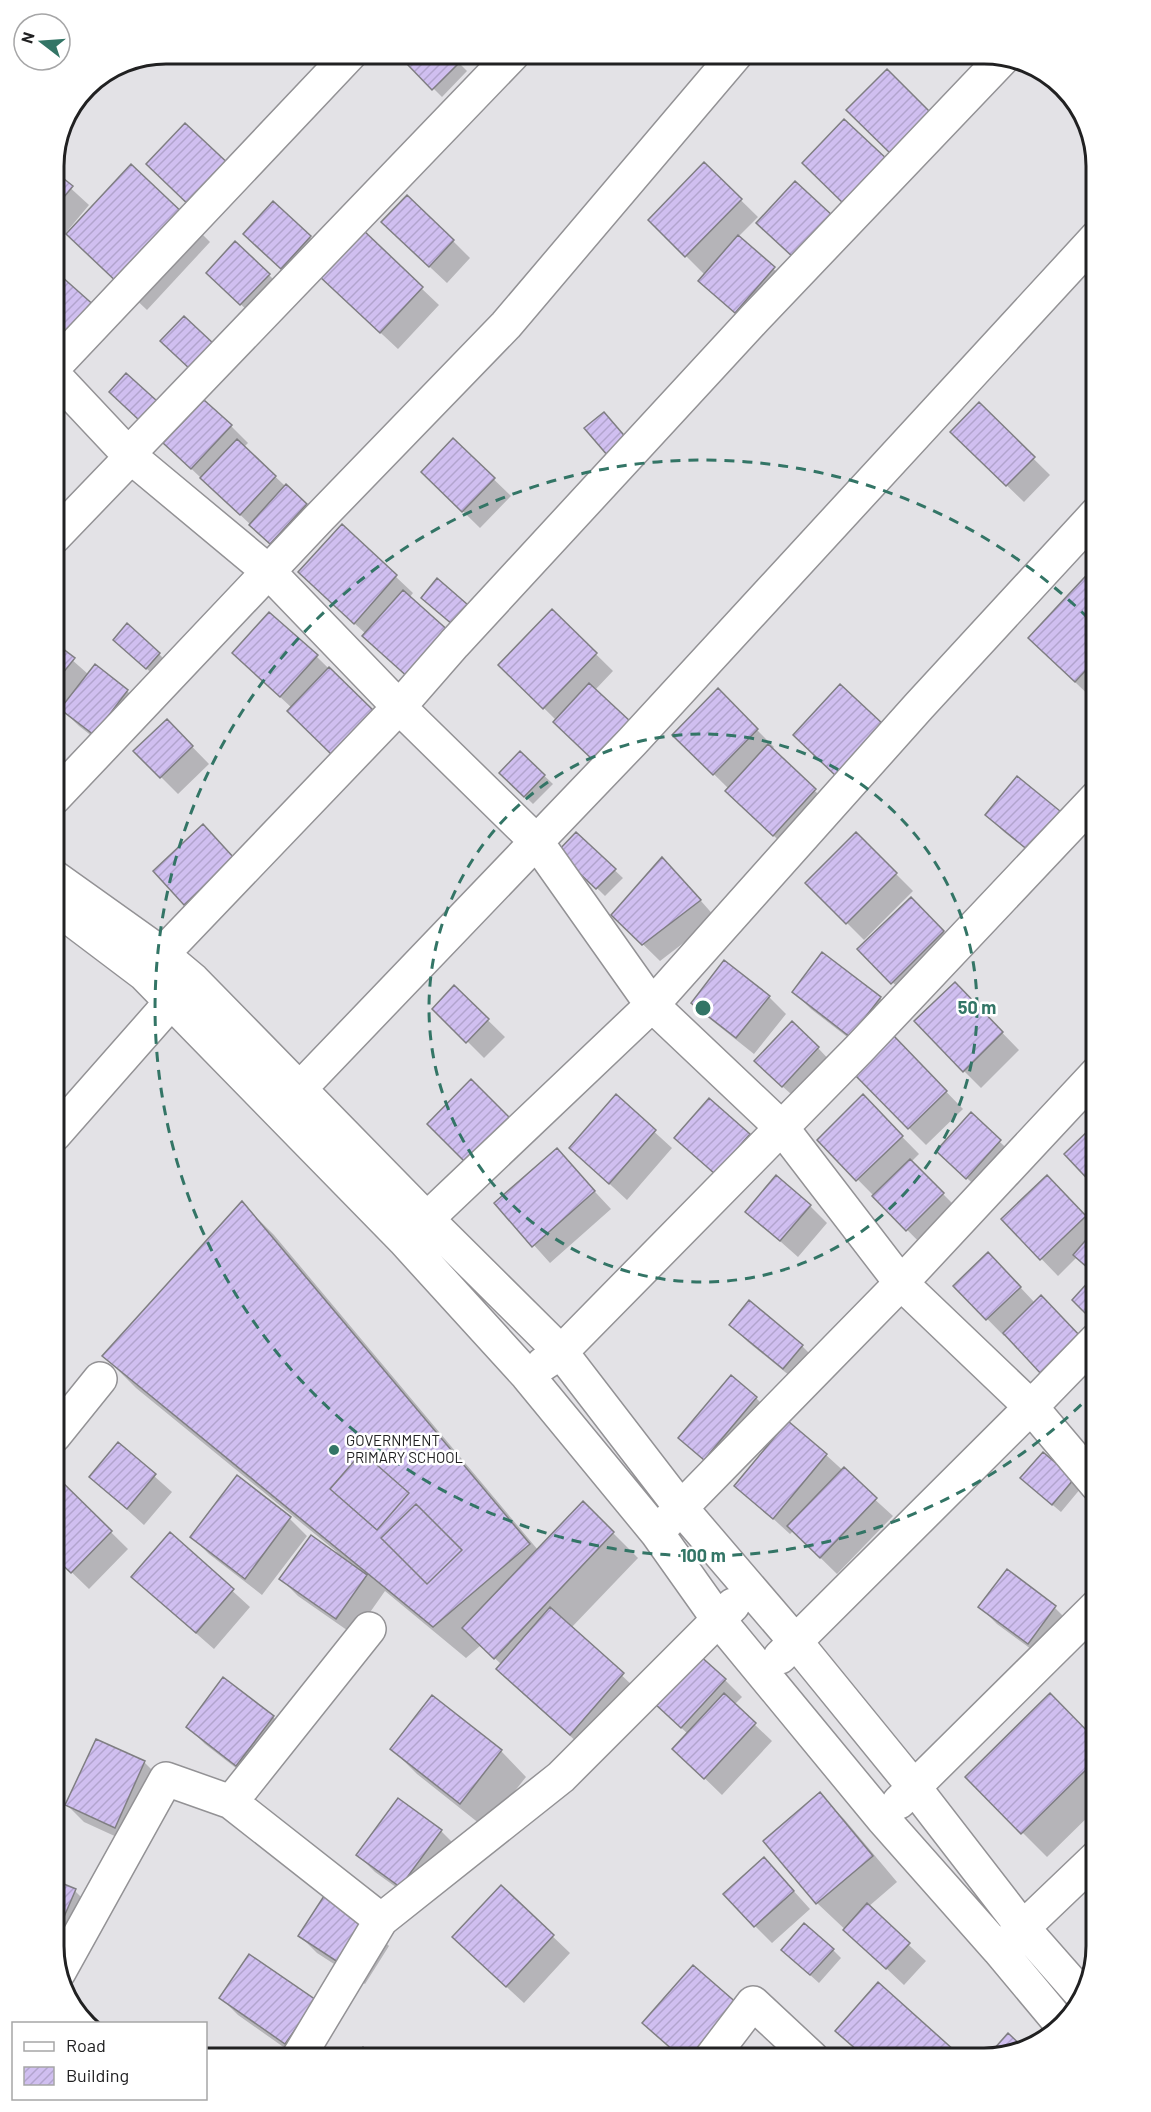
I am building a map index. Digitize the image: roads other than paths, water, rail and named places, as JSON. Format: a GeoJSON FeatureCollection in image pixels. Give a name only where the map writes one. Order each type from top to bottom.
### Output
{"type":"FeatureCollection","features":[{"type":"Feature","properties":{"kind":"street"},"geometry":{"type":"LineString","coordinates":[[65,355],[340,64]]}},
{"type":"Feature","properties":{"kind":"street"},"geometry":{"type":"LineString","coordinates":[[65,526],[131,457],[137,445],[503,64]]}},
{"type":"Feature","properties":{"kind":"street"},"geometry":{"type":"LineString","coordinates":[[65,787],[506,325],[727,65]]}},
{"type":"Feature","properties":{"kind":"street"},"geometry":{"type":"LineString","coordinates":[[153,964],[399,707],[462,635],[755,318],[996,65]]}},
{"type":"Feature","properties":{"kind":"street"},"geometry":{"type":"LineString","coordinates":[[289,1099],[640,733],[1086,249]]}},
{"type":"Feature","properties":{"kind":"street"},"geometry":{"type":"LineString","coordinates":[[65,387],[131,457],[268,572],[399,707],[536,841],[652,1005],[782,1128],[900,1283],[1031,1407],[1086,1472]]}},
{"type":"Feature","properties":{"kind":"street"},"geometry":{"type":"LineString","coordinates":[[415,1230],[652,1005],[919,706],[1086,525]]}},
{"type":"Feature","properties":{"kind":"street"},"geometry":{"type":"LineString","coordinates":[[527,1375],[561,1352],[782,1128],[1086,809]]}},
{"type":"Feature","properties":{"kind":"street"},"geometry":{"type":"LineString","coordinates":[[65,886],[182,991],[415,1230],[527,1375],[657,1533],[718,1619],[883,1819],[1011,1939],[1076,1990]]}},
{"type":"Feature","properties":{"kind":"street"},"geometry":{"type":"LineString","coordinates":[[65,912],[153,964]]}},
{"type":"Feature","properties":{"kind":"street"},"geometry":{"type":"LineString","coordinates":[[64,1123],[182,991]]}},
{"type":"Feature","properties":{"kind":"street"},"geometry":{"type":"LineString","coordinates":[[657,1533],[900,1283],[1086,1085]]}},
{"type":"Feature","properties":{"kind":"street"},"geometry":{"type":"LineString","coordinates":[[415,1230],[561,1352],[681,1509],[795,1641],[914,1787],[1011,1939],[1057,2017]]}},
{"type":"Feature","properties":{"kind":"street"},"geometry":{"type":"LineString","coordinates":[[765,1674],[795,1641],[1086,1350]]}},
{"type":"Feature","properties":{"kind":"street"},"geometry":{"type":"LineString","coordinates":[[64,1423],[100,1379]]}},
{"type":"Feature","properties":{"kind":"street"},"geometry":{"type":"LineString","coordinates":[[305,2047],[381,1920],[561,1777],[750,1588]]}},
{"type":"Feature","properties":{"kind":"street"},"geometry":{"type":"LineString","coordinates":[[883,1819],[1086,1617]]}},
{"type":"Feature","properties":{"kind":"street"},"geometry":{"type":"LineString","coordinates":[[231,1802],[369,1629]]}},
{"type":"Feature","properties":{"kind":"street"},"geometry":{"type":"LineString","coordinates":[[66,1960],[166,1779],[231,1802],[381,1920]]}},
{"type":"Feature","properties":{"kind":"street"},"geometry":{"type":"LineString","coordinates":[[1011,1939],[1086,1867]]}},
{"type":"Feature","properties":{"kind":"street"},"geometry":{"type":"LineString","coordinates":[[719,2048],[753,2003],[801,2048]]}},
{"type":"Feature","properties":{"kind":"place","name":"GOVERNMENT PRIMARY SCHOOL"},"geometry":{"type":"Point","coordinates":[334,1450]}}]}
